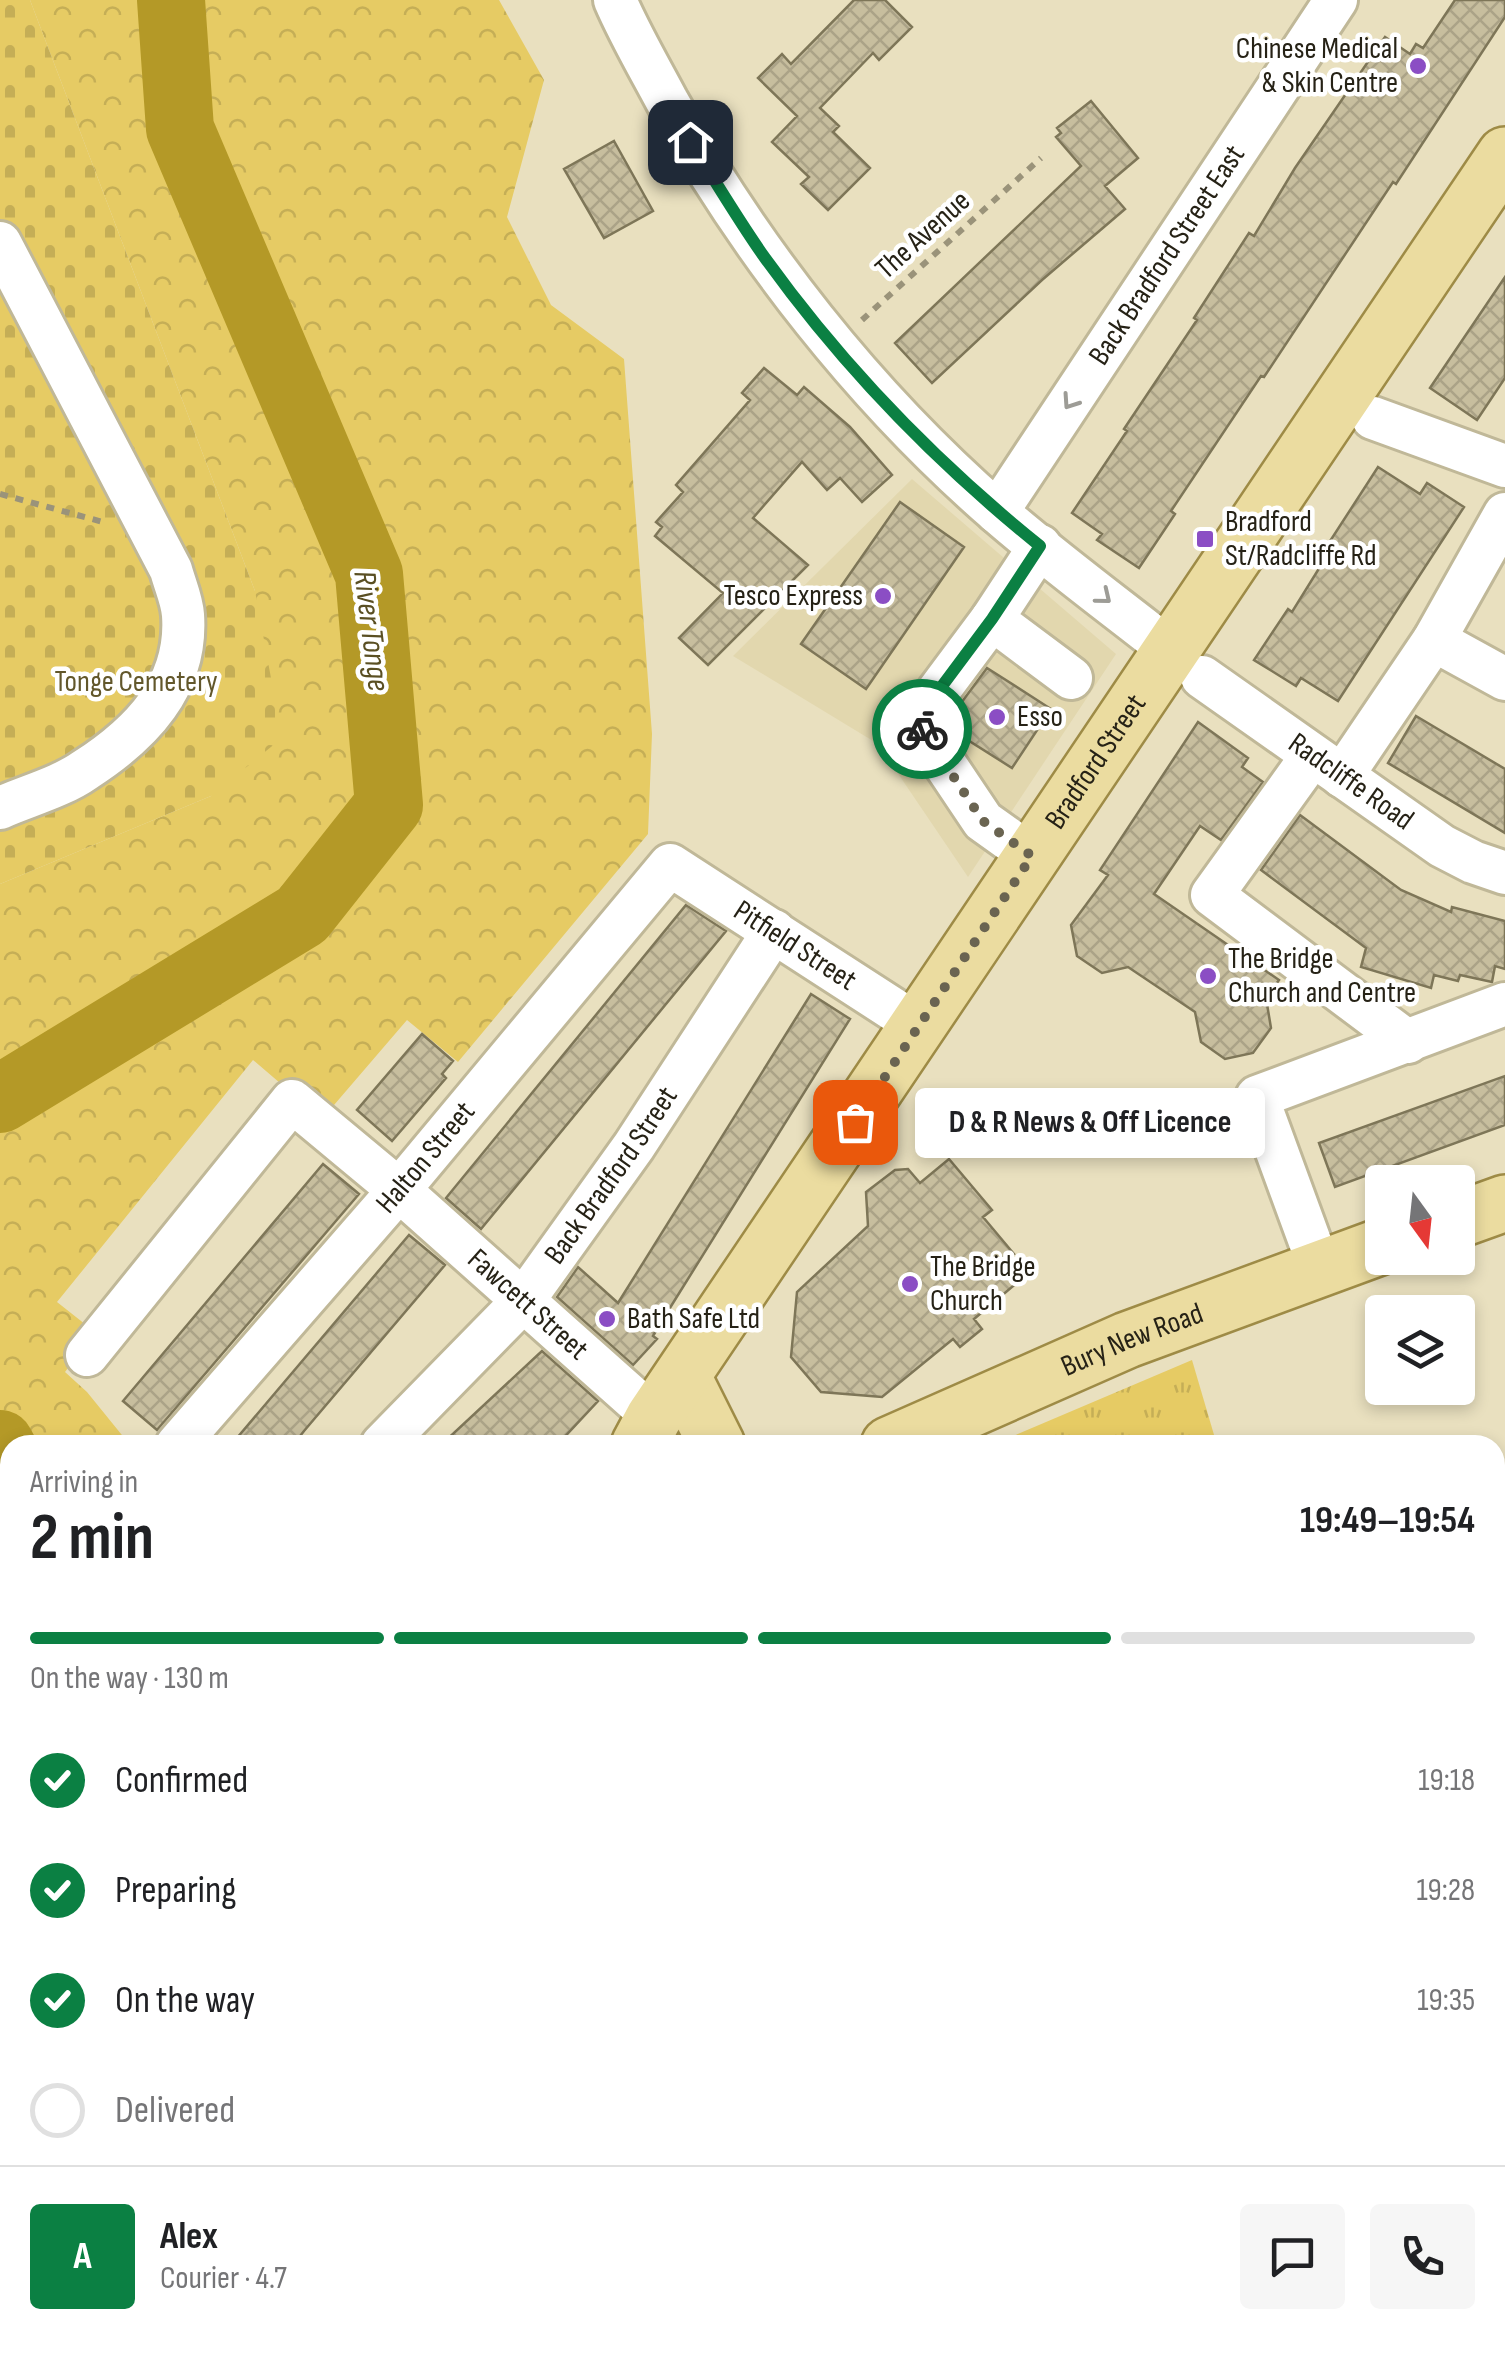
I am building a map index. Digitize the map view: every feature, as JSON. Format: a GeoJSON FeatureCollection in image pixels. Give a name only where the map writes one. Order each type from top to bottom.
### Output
{"type":"FeatureCollection","features":[{"type":"Feature","properties":{"kind":"main road","name":"Bradford Street"},"geometry":{"type":"LineString","coordinates":[[649,1421],[1032,856],[1186,663],[1505,155]]}},
{"type":"Feature","properties":{"kind":"main road"},"geometry":{"type":"LineString","coordinates":[[1475,1214],[1505,1203]]}},
{"type":"Feature","properties":{"kind":"main road","name":"Bury New Road"},"geometry":{"type":"LineString","coordinates":[[912,1435],[1127,1340],[1365,1252]]}},
{"type":"Feature","properties":{"kind":"main road"},"geometry":{"type":"LineString","coordinates":[[649,1421],[688,1435]]}},
{"type":"Feature","properties":{"kind":"street","name":"Radcliffe Road"},"geometry":{"type":"LineString","coordinates":[[615,0],[690,142],[765,258],[910,429],[997,512],[1186,663],[1442,846],[1505,873]]}},
{"type":"Feature","properties":{"kind":"street","name":"Back Bradford Street East"},"geometry":{"type":"LineString","coordinates":[[997,512],[1336,0]]}},
{"type":"Feature","properties":{"kind":"street"},"geometry":{"type":"LineString","coordinates":[[0,242],[171,570],[184,612],[182,654],[170,688],[150,718],[84,772],[0,808]]}},
{"type":"Feature","properties":{"kind":"street"},"geometry":{"type":"LineString","coordinates":[[1373,418],[1505,466]]}},
{"type":"Feature","properties":{"kind":"street"},"geometry":{"type":"LineString","coordinates":[[1408,1042],[1212,895],[1434,640],[1505,514]]}},
{"type":"Feature","properties":{"kind":"street"},"geometry":{"type":"LineString","coordinates":[[1032,856],[983,821],[916,721],[992,619],[1040,546]]}},
{"type":"Feature","properties":{"kind":"street"},"geometry":{"type":"LineString","coordinates":[[992,619],[1071,678]]}},
{"type":"Feature","properties":{"kind":"street"},"geometry":{"type":"LineString","coordinates":[[1434,640],[1505,679]]}},
{"type":"Feature","properties":{"kind":"street","name":"Pitfield Street"},"geometry":{"type":"LineString","coordinates":[[670,864],[920,1026]]}},
{"type":"Feature","properties":{"kind":"street","name":"Halton Street"},"geometry":{"type":"LineString","coordinates":[[185,1435],[399,1190],[670,864]]}},
{"type":"Feature","properties":{"kind":"street","name":"Back Bradford Street"},"geometry":{"type":"LineString","coordinates":[[392,1435],[524,1301],[634,1146],[774,931]]}},
{"type":"Feature","properties":{"kind":"street"},"geometry":{"type":"LineString","coordinates":[[1320,1269],[1256,1098],[1505,1004]]}},
{"type":"Feature","properties":{"kind":"street","name":"Fawcett Street"},"geometry":{"type":"LineString","coordinates":[[87,1356],[292,1101],[524,1301],[649,1421]]}},
{"type":"Feature","properties":{"kind":"path","name":"The Avenue"},"geometry":{"type":"LineString","coordinates":[[835,345],[1040,158]]}},
{"type":"Feature","properties":{"kind":"path"},"geometry":{"type":"LineString","coordinates":[[0,494],[152,536]]}},
{"type":"Feature","properties":{"kind":"shaded area"},"geometry":{"type":"Polygon","coordinates":[[[912,479],[1116,654],[968,877],[878,744],[733,656],[912,479]]]}},
{"type":"Feature","properties":{"kind":"green space","name":"Tonge Cemetery"},"geometry":{"type":"Polygon","coordinates":[[[0,0],[30,0],[255,591],[282,738],[211,796],[0,884],[0,0]]]}},
{"type":"Feature","properties":{"kind":"green space"},"geometry":{"type":"Polygon","coordinates":[[[30,0],[499,0],[544,80],[507,217],[551,305],[624,359],[652,734],[648,834],[458,1062],[407,1020],[322,1119],[253,1060],[57,1302],[95,1332],[65,1372],[122,1435],[0,1435],[0,884],[211,796],[255,591],[30,0]]]}},
{"type":"Feature","properties":{"kind":"green space"},"geometry":{"type":"Polygon","coordinates":[[[1192,1360],[1214,1435],[1016,1435],[1192,1360]]]}},
{"type":"Feature","properties":{"kind":"building"},"geometry":{"type":"Polygon","coordinates":[[[854,0],[885,0],[912,27],[879,60],[873,53],[820,108],[839,126],[833,132],[870,168],[828,210],[801,184],[809,177],[772,142],[797,116],[758,78],[782,54],[791,64],[854,0]]]}},
{"type":"Feature","properties":{"kind":"building"},"geometry":{"type":"Polygon","coordinates":[[[1455,0],[1505,0],[1505,17],[1396,184],[1393,182],[1171,511],[1175,514],[1139,568],[1097,540],[1102,534],[1072,513],[1249,233],[1254,236],[1295,168],[1385,37],[1410,54],[1416,44],[1423,48],[1455,0]]]}},
{"type":"Feature","properties":{"kind":"building"},"geometry":{"type":"Polygon","coordinates":[[[1091,101],[1138,158],[1105,186],[1125,209],[932,383],[895,343],[1081,166],[1056,137],[1061,133],[1057,128],[1091,101]]]}},
{"type":"Feature","properties":{"kind":"building"},"geometry":{"type":"Polygon","coordinates":[[[614,141],[653,211],[604,238],[564,169],[614,141]]]}},
{"type":"Feature","properties":{"kind":"building"},"geometry":{"type":"Polygon","coordinates":[[[1505,277],[1505,378],[1477,420],[1430,388],[1505,277]]]}},
{"type":"Feature","properties":{"kind":"building"},"geometry":{"type":"Polygon","coordinates":[[[764,368],[797,395],[804,387],[850,427],[892,475],[862,502],[840,478],[827,490],[802,462],[753,518],[808,565],[708,665],[679,638],[723,593],[655,536],[662,527],[656,522],[683,492],[676,485],[750,400],[742,393],[764,368]]]}},
{"type":"Feature","properties":{"kind":"building"},"geometry":{"type":"Polygon","coordinates":[[[1378,467],[1420,494],[1427,483],[1464,507],[1338,701],[1301,678],[1296,686],[1254,660],[1288,609],[1292,612],[1328,554],[1323,552],[1378,467]]]}},
{"type":"Feature","properties":{"kind":"building","name":"Tesco Express"},"geometry":{"type":"Polygon","coordinates":[[[900,502],[964,547],[866,689],[801,644],[900,502]]]}},
{"type":"Feature","properties":{"kind":"building","name":"Esso"},"geometry":{"type":"Polygon","coordinates":[[[987,668],[1051,709],[1012,768],[952,730],[947,722],[987,668]]]}},
{"type":"Feature","properties":{"kind":"building"},"geometry":{"type":"Polygon","coordinates":[[[1416,716],[1505,769],[1505,833],[1388,763],[1416,716]]]}},
{"type":"Feature","properties":{"kind":"building"},"geometry":{"type":"Polygon","coordinates":[[[1198,722],[1248,758],[1242,767],[1263,782],[1221,840],[1200,826],[1154,894],[1279,980],[1266,998],[1271,1028],[1253,1053],[1225,1059],[1201,1042],[1195,1012],[1128,967],[1102,973],[1077,956],[1071,925],[1108,875],[1100,870],[1198,722]]]}},
{"type":"Feature","properties":{"kind":"building"},"geometry":{"type":"Polygon","coordinates":[[[1300,815],[1401,890],[1451,912],[1452,907],[1505,921],[1505,969],[1495,966],[1492,982],[1460,975],[1458,981],[1434,975],[1431,988],[1361,967],[1366,948],[1261,870],[1300,815]]]}},
{"type":"Feature","properties":{"kind":"building"},"geometry":{"type":"Polygon","coordinates":[[[686,905],[726,931],[481,1229],[446,1198],[686,905]]]}},
{"type":"Feature","properties":{"kind":"building"},"geometry":{"type":"Polygon","coordinates":[[[811,994],[850,1019],[668,1311],[653,1336],[657,1339],[633,1365],[557,1297],[578,1267],[618,1303],[811,994]]]}},
{"type":"Feature","properties":{"kind":"building"},"geometry":{"type":"Polygon","coordinates":[[[422,1034],[453,1061],[442,1074],[446,1078],[392,1141],[357,1110],[422,1034]]]}},
{"type":"Feature","properties":{"kind":"building"},"geometry":{"type":"Polygon","coordinates":[[[1505,1076],[1505,1125],[1395,1165],[1365,1165],[1365,1176],[1335,1187],[1319,1143],[1505,1076]]]}},
{"type":"Feature","properties":{"kind":"building","name":"The Bridge Church"},"geometry":{"type":"Polygon","coordinates":[[[949,1159],[992,1210],[983,1217],[1014,1254],[1009,1258],[1025,1276],[974,1319],[982,1329],[960,1347],[953,1339],[882,1397],[821,1392],[791,1357],[797,1292],[868,1226],[866,1192],[895,1170],[908,1169],[920,1183],[949,1159]]]}},
{"type":"Feature","properties":{"kind":"building"},"geometry":{"type":"Polygon","coordinates":[[[323,1164],[359,1194],[157,1430],[123,1401],[323,1164]]]}},
{"type":"Feature","properties":{"kind":"building"},"geometry":{"type":"Polygon","coordinates":[[[409,1235],[445,1265],[301,1435],[239,1435],[409,1235]]]}},
{"type":"Feature","properties":{"kind":"building"},"geometry":{"type":"Polygon","coordinates":[[[542,1351],[598,1401],[566,1435],[452,1435],[542,1351]]]}},
{"type":"Feature","properties":{"kind":"waterway","name":"River Tonge"},"geometry":{"type":"LineString","coordinates":[[0,1099],[302,915],[389,805],[369,574],[180,129],[171,0]]}},
{"type":"Feature","properties":{"kind":"way so far"},"geometry":{"type":"LineString","coordinates":[[855,1122],[1032,856],[983,821],[922,729]]}},
{"type":"Feature","properties":{"kind":"place","name":"Chinese Medical & Skin Centre"},"geometry":{"type":"Point","coordinates":[1418,66]}},
{"type":"Feature","properties":{"kind":"place","name":"Bradford St/Radcliffe Rd"},"geometry":{"type":"Point","coordinates":[1205,539]}},
{"type":"Feature","properties":{"kind":"place","name":"Tesco Express"},"geometry":{"type":"Point","coordinates":[883,596]}},
{"type":"Feature","properties":{"kind":"place","name":"Esso"},"geometry":{"type":"Point","coordinates":[997,717]}},
{"type":"Feature","properties":{"kind":"place","name":"The Bridge Church and Centre"},"geometry":{"type":"Point","coordinates":[1208,976]}},
{"type":"Feature","properties":{"kind":"place","name":"D & R News & Off Licence"},"geometry":{"type":"Point","coordinates":[855,1122]}},
{"type":"Feature","properties":{"kind":"place","name":"The Bridge Church"},"geometry":{"type":"Point","coordinates":[910,1284]}},
{"type":"Feature","properties":{"kind":"place","name":"Bath Safe Ltd"},"geometry":{"type":"Point","coordinates":[607,1319]}},
{"type":"Feature","properties":{"kind":"route"},"geometry":{"type":"LineString","coordinates":[[690,142],[765,258],[835,345],[910,429],[997,512],[1040,546],[992,619],[916,721],[922,729]]}}]}
